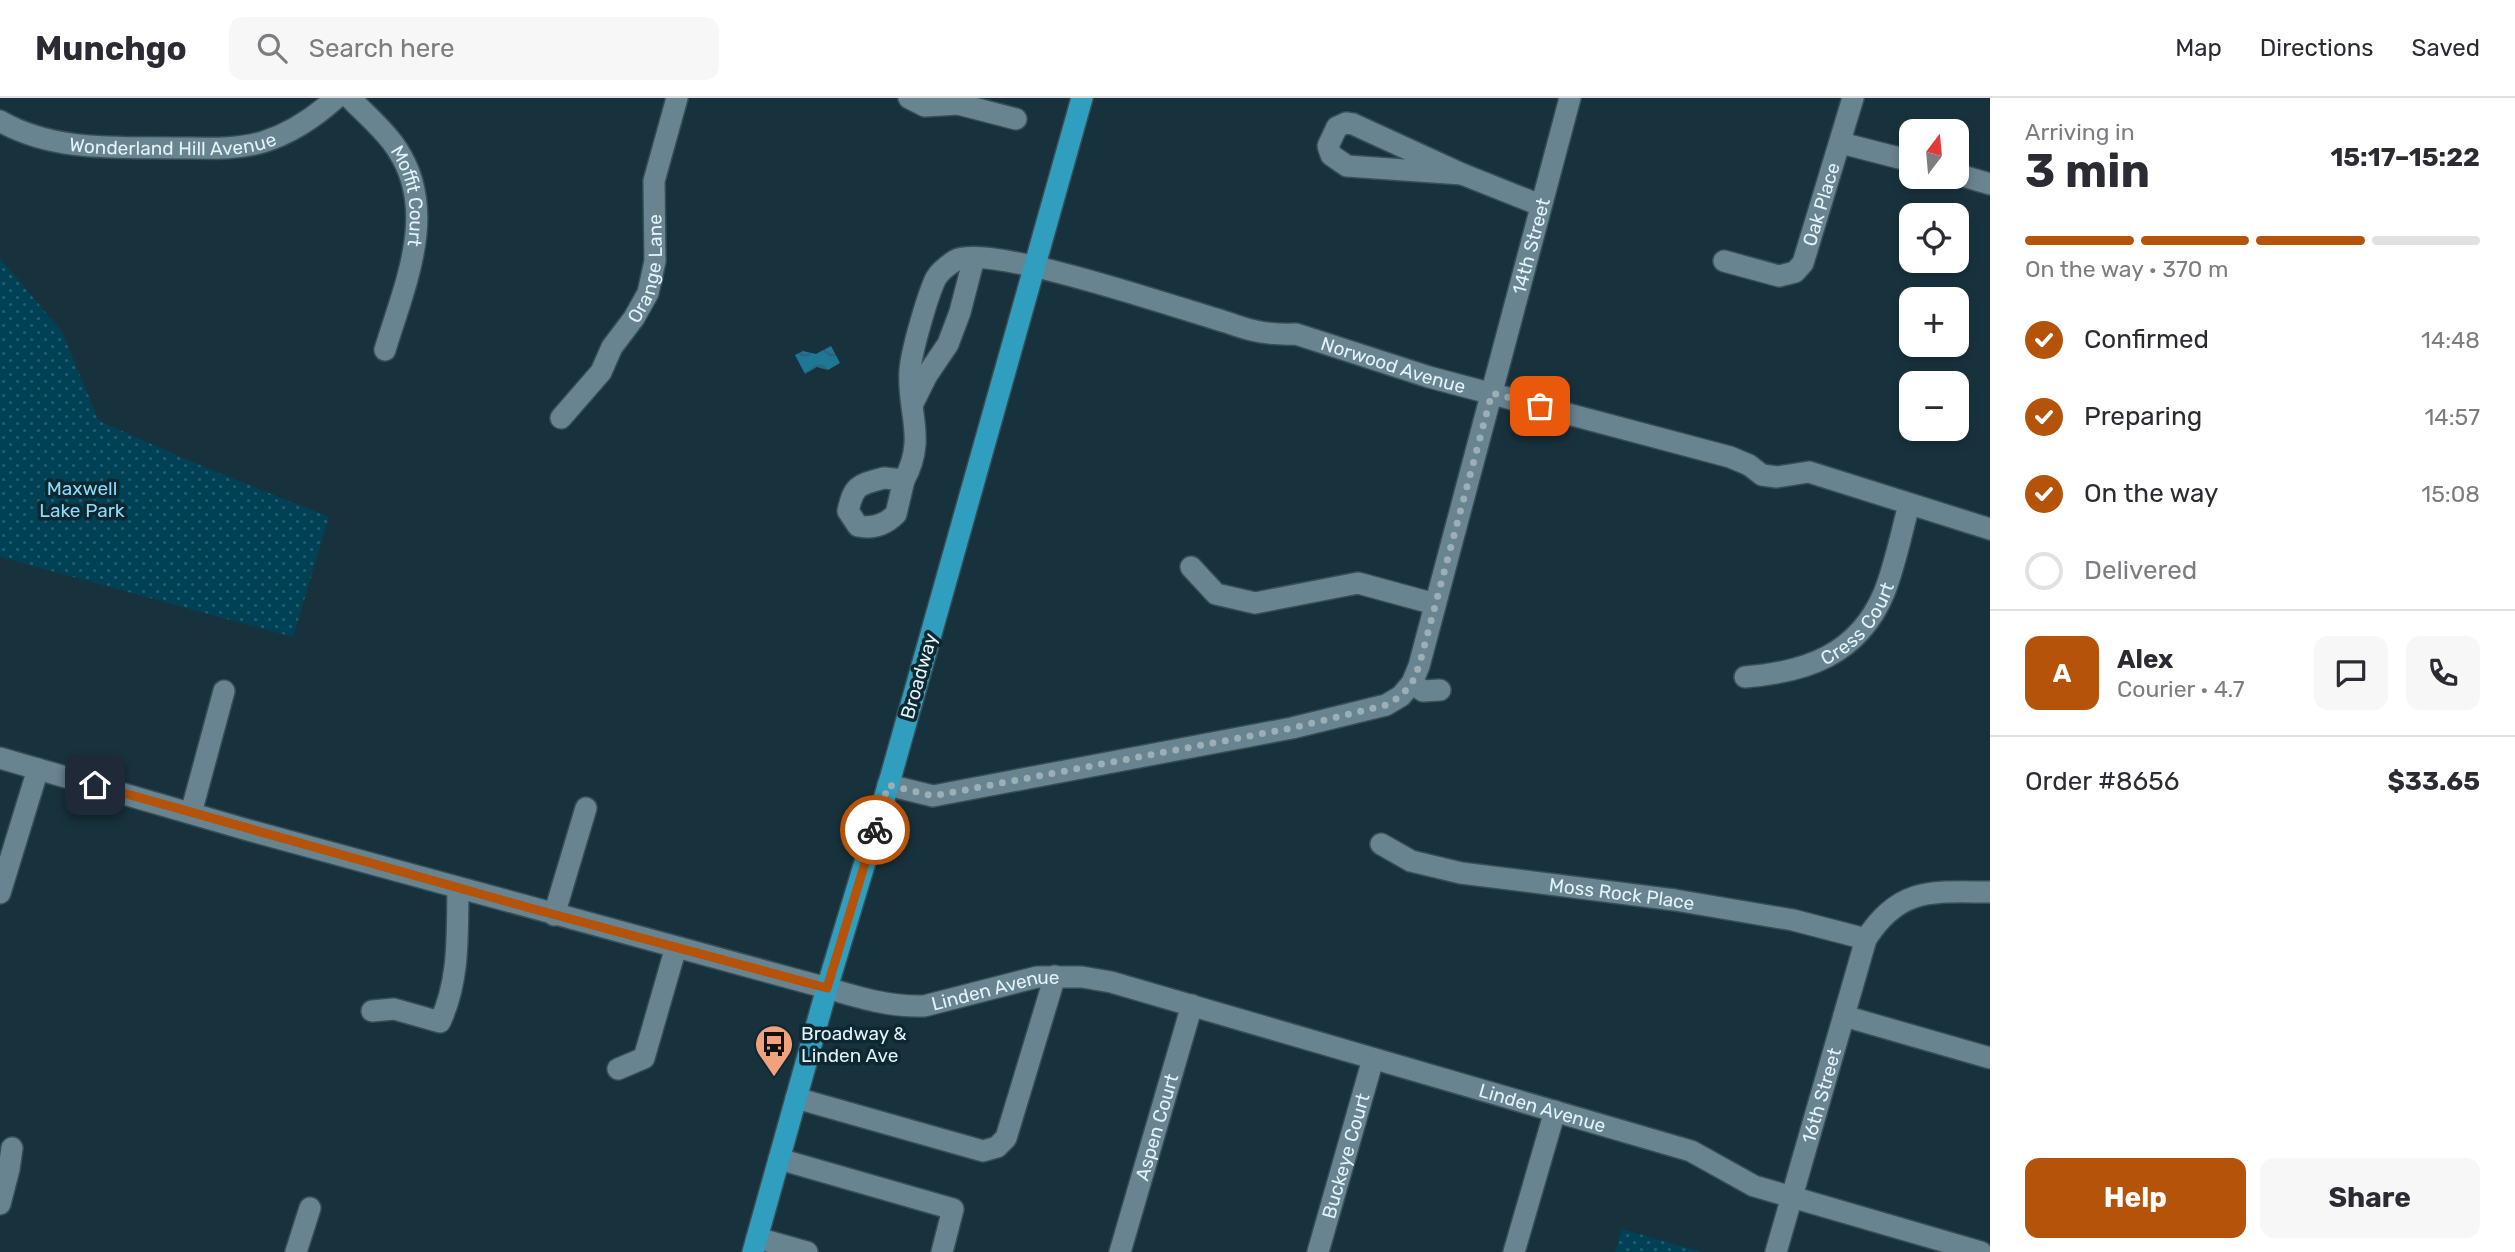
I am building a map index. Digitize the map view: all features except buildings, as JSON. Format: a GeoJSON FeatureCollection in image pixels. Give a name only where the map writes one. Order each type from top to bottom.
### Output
{"type":"FeatureCollection","features":[{"type":"Feature","properties":{"kind":"main road","name":"Broadway"},"geometry":{"type":"LineString","coordinates":[[755,1245],[1082,98]]}},
{"type":"Feature","properties":{"kind":"street","name":"Wonderland Hill Avenue"},"geometry":{"type":"LineString","coordinates":[[0,121],[43,139],[92,148],[233,148],[263,142],[291,131],[317,116],[336,98]]}},
{"type":"Feature","properties":{"kind":"street","name":"Moffit Court"},"geometry":{"type":"LineString","coordinates":[[350,98],[396,147],[409,170],[418,203],[418,228],[413,252],[385,350]]}},
{"type":"Feature","properties":{"kind":"street","name":"Orange Lane"},"geometry":{"type":"LineString","coordinates":[[562,418],[601,372],[612,347],[634,318],[648,293],[655,261],[654,181],[677,98]]}},
{"type":"Feature","properties":{"kind":"street","name":"14th Street"},"geometry":{"type":"LineString","coordinates":[[1412,683],[1419,666],[1570,98]]}},
{"type":"Feature","properties":{"kind":"street"},"geometry":{"type":"LineString","coordinates":[[1853,98],[1841,143],[1899,158]]}},
{"type":"Feature","properties":{"kind":"street"},"geometry":{"type":"LineString","coordinates":[[917,102],[958,104],[1016,119]]}},
{"type":"Feature","properties":{"kind":"street"},"geometry":{"type":"LineString","coordinates":[[1462,174],[1348,166],[1331,155],[1328,145],[1337,127],[1346,123],[1353,124],[1462,174],[1540,205]]}},
{"type":"Feature","properties":{"kind":"street","name":"Oak Place"},"geometry":{"type":"LineString","coordinates":[[1724,261],[1779,276],[1795,272],[1803,262],[1841,143]]}},
{"type":"Feature","properties":{"kind":"street"},"geometry":{"type":"LineString","coordinates":[[1969,178],[1990,184]]}},
{"type":"Feature","properties":{"kind":"street"},"geometry":{"type":"LineString","coordinates":[[904,480],[916,448],[909,371],[918,332],[936,279],[945,267],[959,258],[974,258],[960,312],[948,344],[913,404]]}},
{"type":"Feature","properties":{"kind":"street","name":"Norwood Avenue"},"geometry":{"type":"LineString","coordinates":[[974,258],[1035,265],[1253,332],[1296,334],[1429,377],[1730,457],[1749,465],[1762,475],[1777,477],[1809,472],[1990,529]]}},
{"type":"Feature","properties":{"kind":"street","name":"Cress Court"},"geometry":{"type":"LineString","coordinates":[[1745,677],[1780,674],[1805,668],[1832,655],[1853,638],[1871,617],[1884,593],[1909,505]]}},
{"type":"Feature","properties":{"kind":"street"},"geometry":{"type":"LineString","coordinates":[[1191,567],[1216,594],[1255,603],[1358,583],[1435,604]]}},
{"type":"Feature","properties":{"kind":"street"},"geometry":{"type":"LineString","coordinates":[[888,785],[933,796],[1292,728],[1386,705],[1401,696],[1412,683],[1423,691],[1440,690]]}},
{"type":"Feature","properties":{"kind":"street"},"geometry":{"type":"LineString","coordinates":[[191,813],[224,691]]}},
{"type":"Feature","properties":{"kind":"street","name":"Linden Avenue"},"geometry":{"type":"LineString","coordinates":[[0,758],[872,1002],[924,1006],[1014,982],[1055,976],[1111,982],[1691,1151],[1754,1186],[1981,1252]]}},
{"type":"Feature","properties":{"kind":"street"},"geometry":{"type":"LineString","coordinates":[[0,893],[38,769]]}},
{"type":"Feature","properties":{"kind":"street"},"geometry":{"type":"LineString","coordinates":[[554,915],[586,807]]}},
{"type":"Feature","properties":{"kind":"street","name":"Moss Rock Place"},"geometry":{"type":"LineString","coordinates":[[1381,844],[1411,861],[1461,873],[1688,902],[1793,920],[1866,939]]}},
{"type":"Feature","properties":{"kind":"street"},"geometry":{"type":"LineString","coordinates":[[372,1011],[394,1009],[440,1023],[453,986],[458,952],[458,888]]}},
{"type":"Feature","properties":{"kind":"street"},"geometry":{"type":"LineString","coordinates":[[1866,939],[1878,921],[1894,906],[1912,897],[1933,892],[1990,892]]}},
{"type":"Feature","properties":{"kind":"street","name":"16th Street"},"geometry":{"type":"LineString","coordinates":[[1776,1252],[1866,939]]}},
{"type":"Feature","properties":{"kind":"street"},"geometry":{"type":"LineString","coordinates":[[618,1069],[645,1058],[676,947]]}},
{"type":"Feature","properties":{"kind":"street"},"geometry":{"type":"LineString","coordinates":[[796,1098],[984,1151],[997,1147],[1006,1138],[1055,976]]}},
{"type":"Feature","properties":{"kind":"street","name":"Aspen Court"},"geometry":{"type":"LineString","coordinates":[[1120,1252],[1192,1005]]}},
{"type":"Feature","properties":{"kind":"street"},"geometry":{"type":"LineString","coordinates":[[1844,1016],[1990,1058]]}},
{"type":"Feature","properties":{"kind":"street","name":"Buckeye Court"},"geometry":{"type":"LineString","coordinates":[[1318,1252],[1373,1059]]}},
{"type":"Feature","properties":{"kind":"street"},"geometry":{"type":"LineString","coordinates":[[1514,1252],[1555,1111]]}},
{"type":"Feature","properties":{"kind":"street"},"geometry":{"type":"LineString","coordinates":[[0,1204],[12,1148]]}},
{"type":"Feature","properties":{"kind":"street"},"geometry":{"type":"LineString","coordinates":[[779,1159],[953,1209],[942,1252]]}},
{"type":"Feature","properties":{"kind":"street"},"geometry":{"type":"LineString","coordinates":[[296,1252],[310,1208]]}},
{"type":"Feature","properties":{"kind":"street"},"geometry":{"type":"LineString","coordinates":[[755,1245],[807,1252]]}},
{"type":"Feature","properties":{"kind":"green space","name":"Maxwell Lake Park"},"geometry":{"type":"Polygon","coordinates":[[[0,258],[62,332],[99,421],[329,517],[293,637],[0,557],[0,258]]]}},
{"type":"Feature","properties":{"kind":"green space"},"geometry":{"type":"Polygon","coordinates":[[[1622,1229],[1701,1252],[1615,1252],[1622,1229]]]}},
{"type":"Feature","properties":{"kind":"water"},"geometry":{"type":"Polygon","coordinates":[[[831,346],[840,363],[828,370],[817,367],[805,374],[795,355],[803,351],[816,354],[831,346]]]}},
{"type":"Feature","properties":{"kind":"way so far"},"geometry":{"type":"LineString","coordinates":[[875,830],[888,785],[933,796],[1292,728],[1386,705],[1401,696],[1412,683],[1419,666],[1492,393],[1540,406]]}},
{"type":"Feature","properties":{"kind":"place","name":"Broadway & Linden Ave"},"geometry":{"type":"Point","coordinates":[774,1078]}},
{"type":"Feature","properties":{"kind":"route"},"geometry":{"type":"LineString","coordinates":[[95,785],[248,830],[827,988],[875,830]]}}]}
